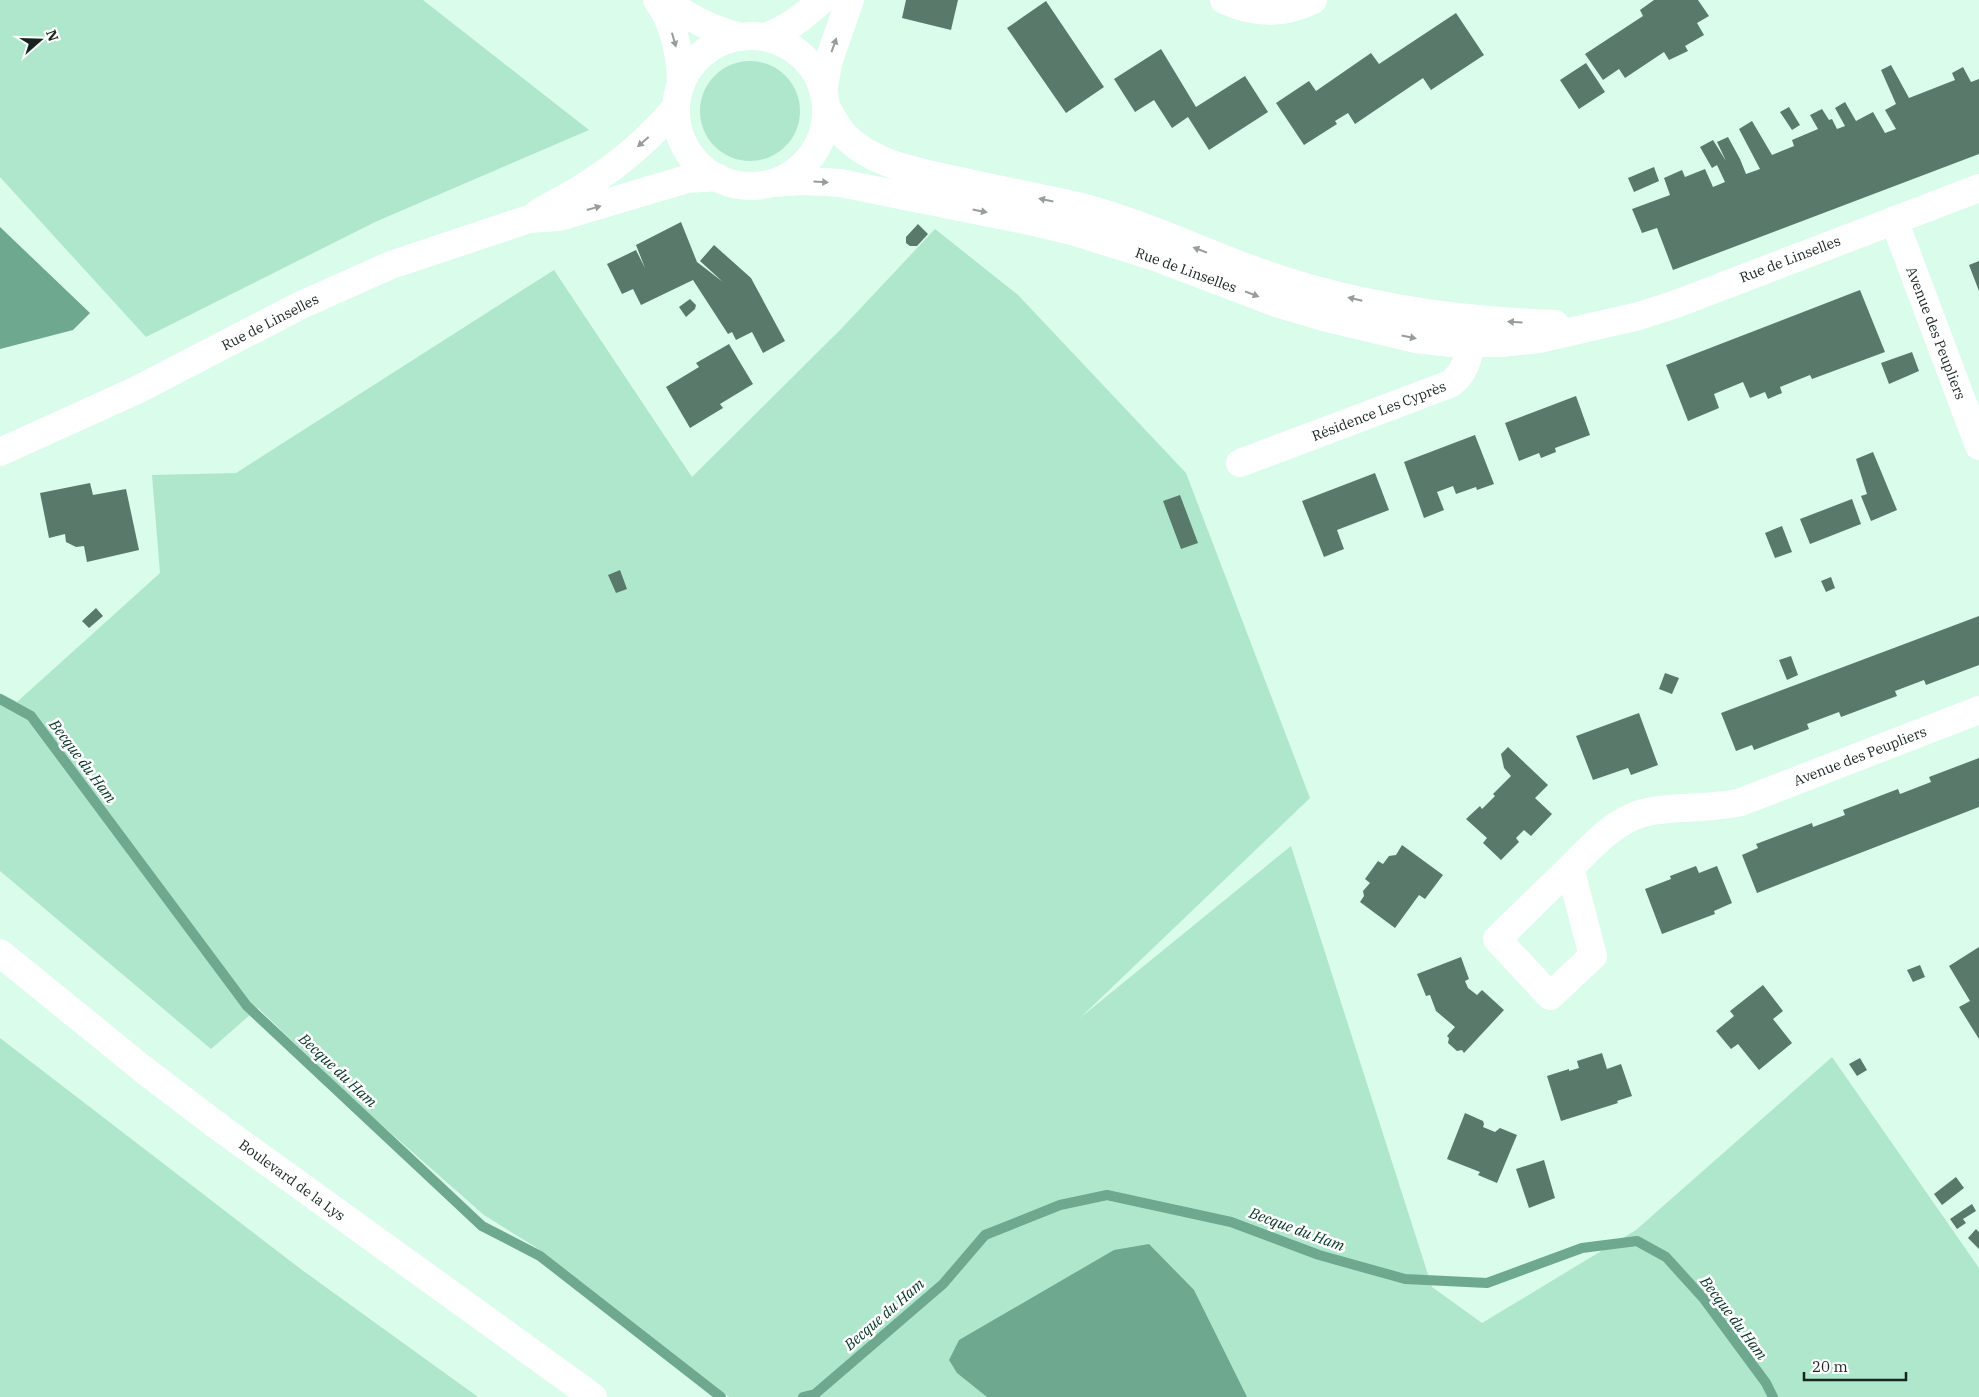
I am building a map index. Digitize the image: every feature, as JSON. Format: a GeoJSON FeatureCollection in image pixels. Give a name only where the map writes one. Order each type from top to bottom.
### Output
{"type":"FeatureCollection","features":[{"type":"Feature","properties":{"kind":"street"},"geometry":{"type":"LineString","coordinates":[[657,0],[663,8],[679,58],[678,128],[686,148],[699,165],[716,178],[749,186],[772,183],[792,174],[809,159],[820,140],[826,118],[824,99],[815,72],[801,56],[784,44],[718,32],[696,21],[665,0]]}},
{"type":"Feature","properties":{"kind":"street"},"geometry":{"type":"LineString","coordinates":[[679,95],[692,64],[705,53],[719,44],[780,32],[793,24],[822,0]]}},
{"type":"Feature","properties":{"kind":"street"},"geometry":{"type":"LineString","coordinates":[[824,99],[829,60],[850,0]]}},
{"type":"Feature","properties":{"kind":"street"},"geometry":{"type":"LineString","coordinates":[[1224,0],[1256,11],[1269,12],[1293,8],[1313,0]]}},
{"type":"Feature","properties":{"kind":"street","name":"Rue de Linselles"},"geometry":{"type":"LineString","coordinates":[[6,448],[137,390],[328,292],[412,257],[529,219],[582,188],[650,136],[679,95]]}},
{"type":"Feature","properties":{"kind":"street","name":"Rue de Linselles"},"geometry":{"type":"LineString","coordinates":[[824,99],[844,135],[854,144],[877,158],[918,172],[1088,209],[1127,221],[1236,264],[1322,292],[1402,310],[1441,316],[1502,343],[1539,339],[1639,316],[1676,304],[1979,188]]}},
{"type":"Feature","properties":{"kind":"street","name":"Rue de Linselles"},"geometry":{"type":"LineString","coordinates":[[529,219],[559,217],[687,178],[716,178]]}},
{"type":"Feature","properties":{"kind":"street","name":"Rue de Linselles"},"geometry":{"type":"LineString","coordinates":[[772,183],[803,181],[840,183],[1075,232],[1155,257],[1276,303],[1415,339],[1451,343],[1472,331]]}},
{"type":"Feature","properties":{"kind":"street","name":"Avenue des Peupliers"},"geometry":{"type":"LineString","coordinates":[[1894,220],[1979,446]]}},
{"type":"Feature","properties":{"kind":"street","name":"Résidence Les Cyprès"},"geometry":{"type":"LineString","coordinates":[[1240,463],[1450,384],[1457,380],[1467,363],[1472,331]]}},
{"type":"Feature","properties":{"kind":"street","name":"Avenue des Peupliers"},"geometry":{"type":"LineString","coordinates":[[1570,868],[1614,828],[1642,813],[1723,806],[1741,802],[1979,710]]}},
{"type":"Feature","properties":{"kind":"street","name":"Boulevard de la Lys"},"geometry":{"type":"LineString","coordinates":[[0,953],[144,1070],[219,1127],[592,1397]]}},
{"type":"Feature","properties":{"kind":"shaded area"},"geometry":{"type":"Polygon","coordinates":[[[0,0],[423,0],[589,130],[375,222],[146,337],[0,177],[0,0]]]}},
{"type":"Feature","properties":{"kind":"shaded area"},"geometry":{"type":"Polygon","coordinates":[[[750,61],[769,65],[785,76],[796,92],[800,111],[796,130],[785,146],[769,157],[750,161],[731,157],[715,146],[704,130],[700,111],[704,92],[715,76],[731,65],[750,61]]]}},
{"type":"Feature","properties":{"kind":"shaded area"},"geometry":{"type":"Polygon","coordinates":[[[0,227],[90,313],[73,330],[0,349],[0,227]]]}},
{"type":"Feature","properties":{"kind":"shaded area"},"geometry":{"type":"Polygon","coordinates":[[[935,229],[1018,295],[1186,473],[1310,798],[1080,1018],[1291,846],[1432,1287],[1482,1323],[1636,1230],[1832,1057],[1979,1268],[1979,1397],[729,1397],[537,1248],[484,1215],[360,1106],[258,1008],[211,1049],[0,871],[0,693],[17,702],[160,573],[152,475],[236,473],[554,270],[692,477],[842,328],[935,229]]]}},
{"type":"Feature","properties":{"kind":"shaded area"},"geometry":{"type":"Polygon","coordinates":[[[0,1038],[302,1270],[478,1397],[0,1397],[0,1038]]]}},
{"type":"Feature","properties":{"kind":"shaded area"},"geometry":{"type":"Polygon","coordinates":[[[1149,1244],[1194,1290],[1247,1397],[987,1397],[957,1373],[949,1360],[959,1340],[1114,1250],[1149,1244]]]}},
{"type":"Feature","properties":{"kind":"building"},"geometry":{"type":"Polygon","coordinates":[[[906,0],[958,0],[951,30],[902,18],[906,0]]]}},
{"type":"Feature","properties":{"kind":"building"},"geometry":{"type":"Polygon","coordinates":[[[1654,0],[1698,0],[1709,16],[1697,23],[1704,35],[1685,46],[1688,51],[1669,60],[1664,52],[1625,78],[1619,69],[1603,80],[1585,54],[1643,16],[1640,10],[1654,0]]]}},
{"type":"Feature","properties":{"kind":"building"},"geometry":{"type":"Polygon","coordinates":[[[1046,1],[1104,87],[1066,113],[1007,28],[1046,1]]]}},
{"type":"Feature","properties":{"kind":"building"},"geometry":{"type":"Polygon","coordinates":[[[1456,13],[1484,55],[1431,90],[1423,78],[1355,124],[1348,113],[1335,121],[1337,124],[1304,145],[1276,103],[1309,81],[1316,91],[1371,53],[1379,64],[1456,13]]]}},
{"type":"Feature","properties":{"kind":"building"},"geometry":{"type":"Polygon","coordinates":[[[1161,49],[1196,107],[1245,76],[1268,112],[1209,150],[1188,117],[1172,128],[1154,100],[1135,112],[1114,79],[1161,49]]]}},
{"type":"Feature","properties":{"kind":"building"},"geometry":{"type":"Polygon","coordinates":[[[1586,63],[1605,92],[1579,109],[1560,80],[1586,63]]]}},
{"type":"Feature","properties":{"kind":"building"},"geometry":{"type":"Polygon","coordinates":[[[1891,65],[1909,98],[1955,80],[1952,73],[1963,67],[1971,82],[1979,79],[1979,154],[1673,270],[1657,228],[1642,233],[1632,209],[1670,195],[1664,178],[1682,170],[1685,177],[1705,169],[1713,187],[1725,182],[1717,165],[1712,168],[1700,147],[1713,140],[1726,161],[1717,142],[1728,137],[1746,174],[1760,169],[1739,129],[1752,121],[1772,155],[1794,146],[1792,140],[1818,129],[1810,115],[1822,109],[1829,120],[1832,119],[1837,129],[1845,126],[1835,108],[1845,102],[1856,121],[1873,112],[1885,133],[1896,129],[1885,110],[1896,104],[1881,70],[1891,65]]]}},
{"type":"Feature","properties":{"kind":"building"},"geometry":{"type":"Polygon","coordinates":[[[1789,107],[1800,125],[1792,130],[1780,112],[1789,107]]]}},
{"type":"Feature","properties":{"kind":"building"},"geometry":{"type":"Polygon","coordinates":[[[1654,167],[1659,181],[1634,192],[1628,178],[1654,167]]]}},
{"type":"Feature","properties":{"kind":"building"},"geometry":{"type":"Polygon","coordinates":[[[681,222],[697,262],[723,282],[700,261],[714,245],[751,278],[785,341],[763,353],[752,332],[736,340],[732,332],[728,334],[693,280],[641,305],[633,289],[622,294],[607,264],[636,250],[645,268],[636,245],[681,222]]]}},
{"type":"Feature","properties":{"kind":"building"},"geometry":{"type":"Polygon","coordinates":[[[918,224],[928,234],[917,246],[910,246],[906,243],[906,237],[918,224]]]}},
{"type":"Feature","properties":{"kind":"building"},"geometry":{"type":"Polygon","coordinates":[[[1979,261],[1979,291],[1969,265],[1979,261]]]}},
{"type":"Feature","properties":{"kind":"building"},"geometry":{"type":"Polygon","coordinates":[[[1860,290],[1885,352],[1812,379],[1810,375],[1780,387],[1782,393],[1768,399],[1765,392],[1750,398],[1743,382],[1714,394],[1719,408],[1688,421],[1666,365],[1860,290]]]}},
{"type":"Feature","properties":{"kind":"building"},"geometry":{"type":"Polygon","coordinates":[[[690,299],[696,305],[695,309],[686,317],[679,307],[690,299]]]}},
{"type":"Feature","properties":{"kind":"building"},"geometry":{"type":"Polygon","coordinates":[[[729,344],[753,384],[720,404],[723,408],[690,428],[666,387],[699,367],[696,363],[729,344]]]}},
{"type":"Feature","properties":{"kind":"building"},"geometry":{"type":"Polygon","coordinates":[[[1912,352],[1919,371],[1889,384],[1881,363],[1912,352]]]}},
{"type":"Feature","properties":{"kind":"building"},"geometry":{"type":"Polygon","coordinates":[[[1576,396],[1590,435],[1555,448],[1556,452],[1541,458],[1539,453],[1519,461],[1505,423],[1576,396]]]}},
{"type":"Feature","properties":{"kind":"building"},"geometry":{"type":"Polygon","coordinates":[[[1475,435],[1494,484],[1477,490],[1476,487],[1456,494],[1453,486],[1437,492],[1444,510],[1424,518],[1404,462],[1475,435]]]}},
{"type":"Feature","properties":{"kind":"building"},"geometry":{"type":"Polygon","coordinates":[[[1873,452],[1897,510],[1871,521],[1861,496],[1867,494],[1856,459],[1873,452]]]}},
{"type":"Feature","properties":{"kind":"building"},"geometry":{"type":"Polygon","coordinates":[[[1375,473],[1389,510],[1337,530],[1344,549],[1324,557],[1302,501],[1375,473]]]}},
{"type":"Feature","properties":{"kind":"building"},"geometry":{"type":"Polygon","coordinates":[[[90,483],[93,495],[126,489],[139,550],[87,562],[84,546],[76,547],[66,542],[65,534],[49,538],[40,493],[90,483]]]}},
{"type":"Feature","properties":{"kind":"building"},"geometry":{"type":"Polygon","coordinates":[[[1180,495],[1198,543],[1181,549],[1163,501],[1180,495]]]}},
{"type":"Feature","properties":{"kind":"building"},"geometry":{"type":"Polygon","coordinates":[[[1852,499],[1861,524],[1810,544],[1800,519],[1852,499]]]}},
{"type":"Feature","properties":{"kind":"building"},"geometry":{"type":"Polygon","coordinates":[[[1782,526],[1792,552],[1775,558],[1765,533],[1782,526]]]}},
{"type":"Feature","properties":{"kind":"building"},"geometry":{"type":"Polygon","coordinates":[[[620,570],[627,589],[616,593],[608,575],[620,570]]]}},
{"type":"Feature","properties":{"kind":"building"},"geometry":{"type":"Polygon","coordinates":[[[1831,577],[1835,588],[1826,592],[1821,581],[1831,577]]]}},
{"type":"Feature","properties":{"kind":"building"},"geometry":{"type":"Polygon","coordinates":[[[96,608],[103,616],[89,628],[82,621],[96,608]]]}},
{"type":"Feature","properties":{"kind":"building"},"geometry":{"type":"Polygon","coordinates":[[[1979,616],[1979,665],[1926,685],[1924,680],[1895,691],[1897,696],[1841,717],[1839,712],[1807,724],[1809,729],[1754,750],[1752,745],[1736,751],[1721,713],[1979,616]]]}},
{"type":"Feature","properties":{"kind":"building"},"geometry":{"type":"Polygon","coordinates":[[[1791,656],[1798,675],[1787,680],[1779,660],[1791,656]]]}},
{"type":"Feature","properties":{"kind":"building"},"geometry":{"type":"Polygon","coordinates":[[[1665,673],[1679,678],[1672,694],[1659,689],[1665,673]]]}},
{"type":"Feature","properties":{"kind":"building"},"geometry":{"type":"Polygon","coordinates":[[[1639,713],[1658,765],[1631,775],[1628,768],[1593,780],[1576,736],[1639,713]]]}},
{"type":"Feature","properties":{"kind":"building"},"geometry":{"type":"Polygon","coordinates":[[[1508,747],[1548,785],[1535,798],[1552,814],[1531,836],[1524,830],[1516,838],[1519,842],[1501,860],[1483,843],[1487,838],[1466,819],[1480,806],[1482,809],[1495,796],[1493,794],[1511,776],[1504,768],[1501,754],[1508,747]]]}},
{"type":"Feature","properties":{"kind":"building"},"geometry":{"type":"Polygon","coordinates":[[[1979,758],[1979,807],[1757,893],[1742,855],[1758,848],[1756,844],[1812,823],[1813,827],[1845,815],[1843,810],[1898,789],[1900,794],[1931,782],[1929,777],[1979,758]]]}},
{"type":"Feature","properties":{"kind":"building"},"geometry":{"type":"Polygon","coordinates":[[[1402,845],[1443,875],[1425,899],[1419,895],[1395,928],[1360,902],[1364,896],[1363,891],[1370,883],[1365,879],[1378,861],[1383,864],[1389,856],[1396,855],[1402,845]]]}},
{"type":"Feature","properties":{"kind":"building"},"geometry":{"type":"Polygon","coordinates":[[[1696,866],[1699,873],[1717,866],[1732,903],[1714,911],[1715,914],[1662,934],[1645,889],[1671,879],[1670,876],[1696,866]]]}},
{"type":"Feature","properties":{"kind":"building"},"geometry":{"type":"Polygon","coordinates":[[[1979,947],[1979,1039],[1959,1007],[1970,1001],[1949,966],[1979,947]]]}},
{"type":"Feature","properties":{"kind":"building"},"geometry":{"type":"Polygon","coordinates":[[[1461,957],[1469,979],[1465,981],[1468,988],[1477,995],[1482,990],[1504,1010],[1464,1053],[1462,1050],[1457,1051],[1448,1043],[1449,1038],[1447,1036],[1455,1027],[1436,1011],[1430,995],[1426,996],[1417,974],[1461,957]]]}},
{"type":"Feature","properties":{"kind":"building"},"geometry":{"type":"Polygon","coordinates":[[[1920,965],[1925,977],[1913,982],[1907,970],[1920,965]]]}},
{"type":"Feature","properties":{"kind":"building"},"geometry":{"type":"Polygon","coordinates":[[[1763,985],[1783,1011],[1773,1019],[1792,1043],[1759,1070],[1738,1044],[1731,1049],[1716,1031],[1734,1016],[1730,1011],[1763,985]]]}},
{"type":"Feature","properties":{"kind":"building"},"geometry":{"type":"Polygon","coordinates":[[[1602,1053],[1607,1069],[1621,1064],[1632,1096],[1617,1101],[1618,1103],[1561,1121],[1547,1076],[1579,1068],[1577,1061],[1602,1053]]]}},
{"type":"Feature","properties":{"kind":"building"},"geometry":{"type":"Polygon","coordinates":[[[1860,1058],[1867,1070],[1857,1076],[1849,1064],[1860,1058]]]}},
{"type":"Feature","properties":{"kind":"building"},"geometry":{"type":"Polygon","coordinates":[[[1465,1113],[1483,1121],[1483,1127],[1495,1132],[1500,1128],[1517,1135],[1497,1183],[1478,1175],[1480,1172],[1447,1159],[1465,1113]]]}},
{"type":"Feature","properties":{"kind":"building"},"geometry":{"type":"Polygon","coordinates":[[[1544,1160],[1555,1198],[1529,1208],[1516,1169],[1544,1160]]]}},
{"type":"Feature","properties":{"kind":"building"},"geometry":{"type":"Polygon","coordinates":[[[1956,1177],[1964,1188],[1942,1205],[1934,1194],[1956,1177]]]}},
{"type":"Feature","properties":{"kind":"building"},"geometry":{"type":"Polygon","coordinates":[[[1972,1204],[1976,1211],[1963,1219],[1966,1223],[1957,1229],[1950,1219],[1972,1204]]]}},
{"type":"Feature","properties":{"kind":"building"},"geometry":{"type":"Polygon","coordinates":[[[1976,1229],[1979,1232],[1979,1249],[1968,1238],[1976,1229]]]}},
{"type":"Feature","properties":{"kind":"waterway","name":"Becque du Ham"},"geometry":{"type":"LineString","coordinates":[[0,699],[31,716],[247,1006],[482,1226],[540,1256],[721,1397]]}},
{"type":"Feature","properties":{"kind":"waterway","name":"Becque du Ham"},"geometry":{"type":"LineString","coordinates":[[803,1397],[815,1394],[943,1284],[985,1235],[1060,1205],[1107,1195],[1231,1222],[1319,1255],[1405,1279],[1487,1283],[1582,1248],[1637,1241],[1666,1257],[1704,1299],[1766,1383],[1773,1397]]}}]}
